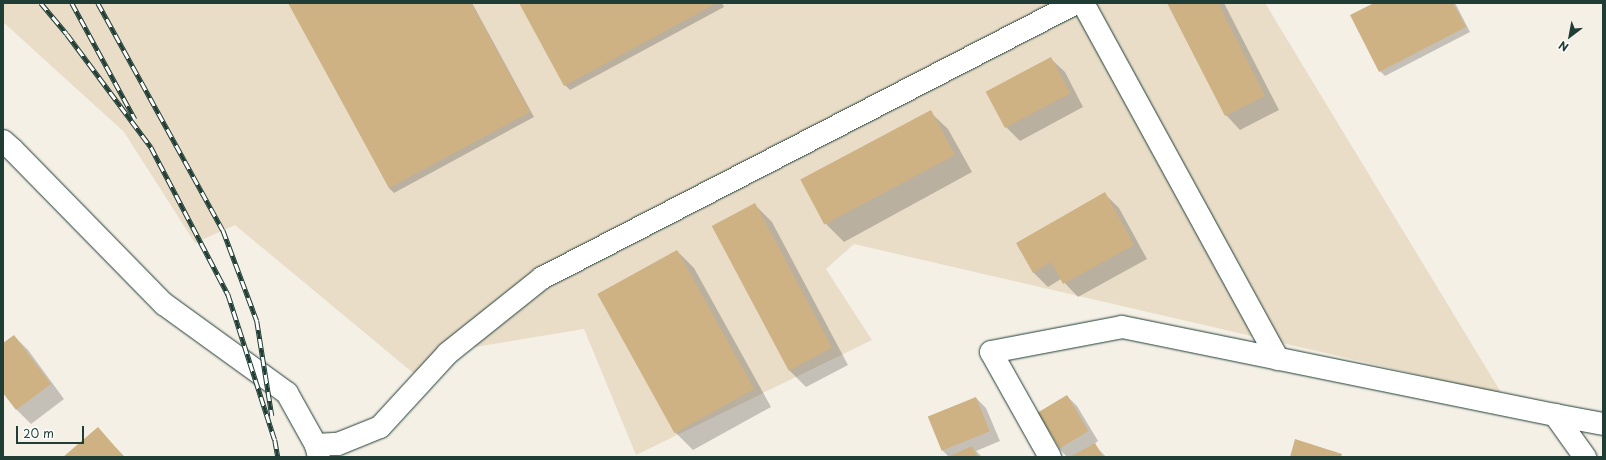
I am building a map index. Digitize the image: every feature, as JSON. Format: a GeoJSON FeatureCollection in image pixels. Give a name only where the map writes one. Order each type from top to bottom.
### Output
{"type":"FeatureCollection","features":[{"type":"Feature","properties":{"kind":"street"},"geometry":{"type":"LineString","coordinates":[[3,141],[14,150],[164,304],[286,393],[318,451],[380,427],[448,353],[542,278],[1076,3]]}},
{"type":"Feature","properties":{"kind":"street"},"geometry":{"type":"LineString","coordinates":[[1082,3],[1278,359]]}},
{"type":"Feature","properties":{"kind":"street"},"geometry":{"type":"LineString","coordinates":[[1050,457],[991,352],[1122,327],[1555,416],[1603,424]]}},
{"type":"Feature","properties":{"kind":"street"},"geometry":{"type":"LineString","coordinates":[[1555,416],[1585,457]]}},
{"type":"Feature","properties":{"kind":"shaded area"},"geometry":{"type":"Polygon","coordinates":[[[3,3],[1265,3],[1502,394],[854,244],[826,269],[872,340],[636,455],[584,329],[469,348],[424,382],[235,225],[195,243],[124,132],[3,22],[3,3]]]}},
{"type":"Feature","properties":{"kind":"building"},"geometry":{"type":"Polygon","coordinates":[[[288,3],[471,3],[530,112],[389,188],[288,3]]]}},
{"type":"Feature","properties":{"kind":"building"},"geometry":{"type":"Polygon","coordinates":[[[519,3],[717,3],[564,86],[519,3]]]}},
{"type":"Feature","properties":{"kind":"building"},"geometry":{"type":"Polygon","coordinates":[[[1167,3],[1218,3],[1265,96],[1225,116],[1167,3]]]}},
{"type":"Feature","properties":{"kind":"building"},"geometry":{"type":"Polygon","coordinates":[[[1374,3],[1453,3],[1466,27],[1379,72],[1350,15],[1374,3]]]}},
{"type":"Feature","properties":{"kind":"building"},"geometry":{"type":"Polygon","coordinates":[[[1051,57],[1070,93],[1005,128],[986,92],[1051,57]]]}},
{"type":"Feature","properties":{"kind":"building"},"geometry":{"type":"Polygon","coordinates":[[[931,110],[955,155],[824,225],[800,179],[931,110]]]}},
{"type":"Feature","properties":{"kind":"building"},"geometry":{"type":"Polygon","coordinates":[[[1105,192],[1134,245],[1063,284],[1051,262],[1033,273],[1016,243],[1105,192]]]}},
{"type":"Feature","properties":{"kind":"building"},"geometry":{"type":"Polygon","coordinates":[[[755,203],[832,348],[789,371],[712,226],[755,203]]]}},
{"type":"Feature","properties":{"kind":"building"},"geometry":{"type":"Polygon","coordinates":[[[677,250],[754,389],[674,433],[597,294],[677,250]]]}},
{"type":"Feature","properties":{"kind":"building"},"geometry":{"type":"Polygon","coordinates":[[[14,335],[51,384],[16,410],[3,393],[3,343],[14,335]]]}},
{"type":"Feature","properties":{"kind":"building"},"geometry":{"type":"Polygon","coordinates":[[[1067,395],[1089,431],[1059,449],[1038,413],[1067,395]]]}},
{"type":"Feature","properties":{"kind":"building"},"geometry":{"type":"Polygon","coordinates":[[[976,397],[990,431],[942,451],[928,416],[976,397]]]}},
{"type":"Feature","properties":{"kind":"building"},"geometry":{"type":"Polygon","coordinates":[[[98,427],[124,457],[63,457],[98,427]]]}},
{"type":"Feature","properties":{"kind":"building"},"geometry":{"type":"Polygon","coordinates":[[[1295,439],[1342,454],[1341,457],[1290,457],[1295,439]]]}},
{"type":"Feature","properties":{"kind":"building"},"geometry":{"type":"Polygon","coordinates":[[[1095,443],[1103,457],[1070,457],[1095,443]]]}},
{"type":"Feature","properties":{"kind":"building"},"geometry":{"type":"Polygon","coordinates":[[[972,446],[978,457],[948,457],[972,446]]]}},
{"type":"Feature","properties":{"kind":"railway"},"geometry":{"type":"LineString","coordinates":[[41,3],[67,34],[151,147],[228,294],[275,440],[278,457]]}},
{"type":"Feature","properties":{"kind":"railway"},"geometry":{"type":"LineString","coordinates":[[72,3],[135,119]]}},
{"type":"Feature","properties":{"kind":"railway"},"geometry":{"type":"LineString","coordinates":[[98,3],[223,230],[257,321],[272,416]]}}]}
